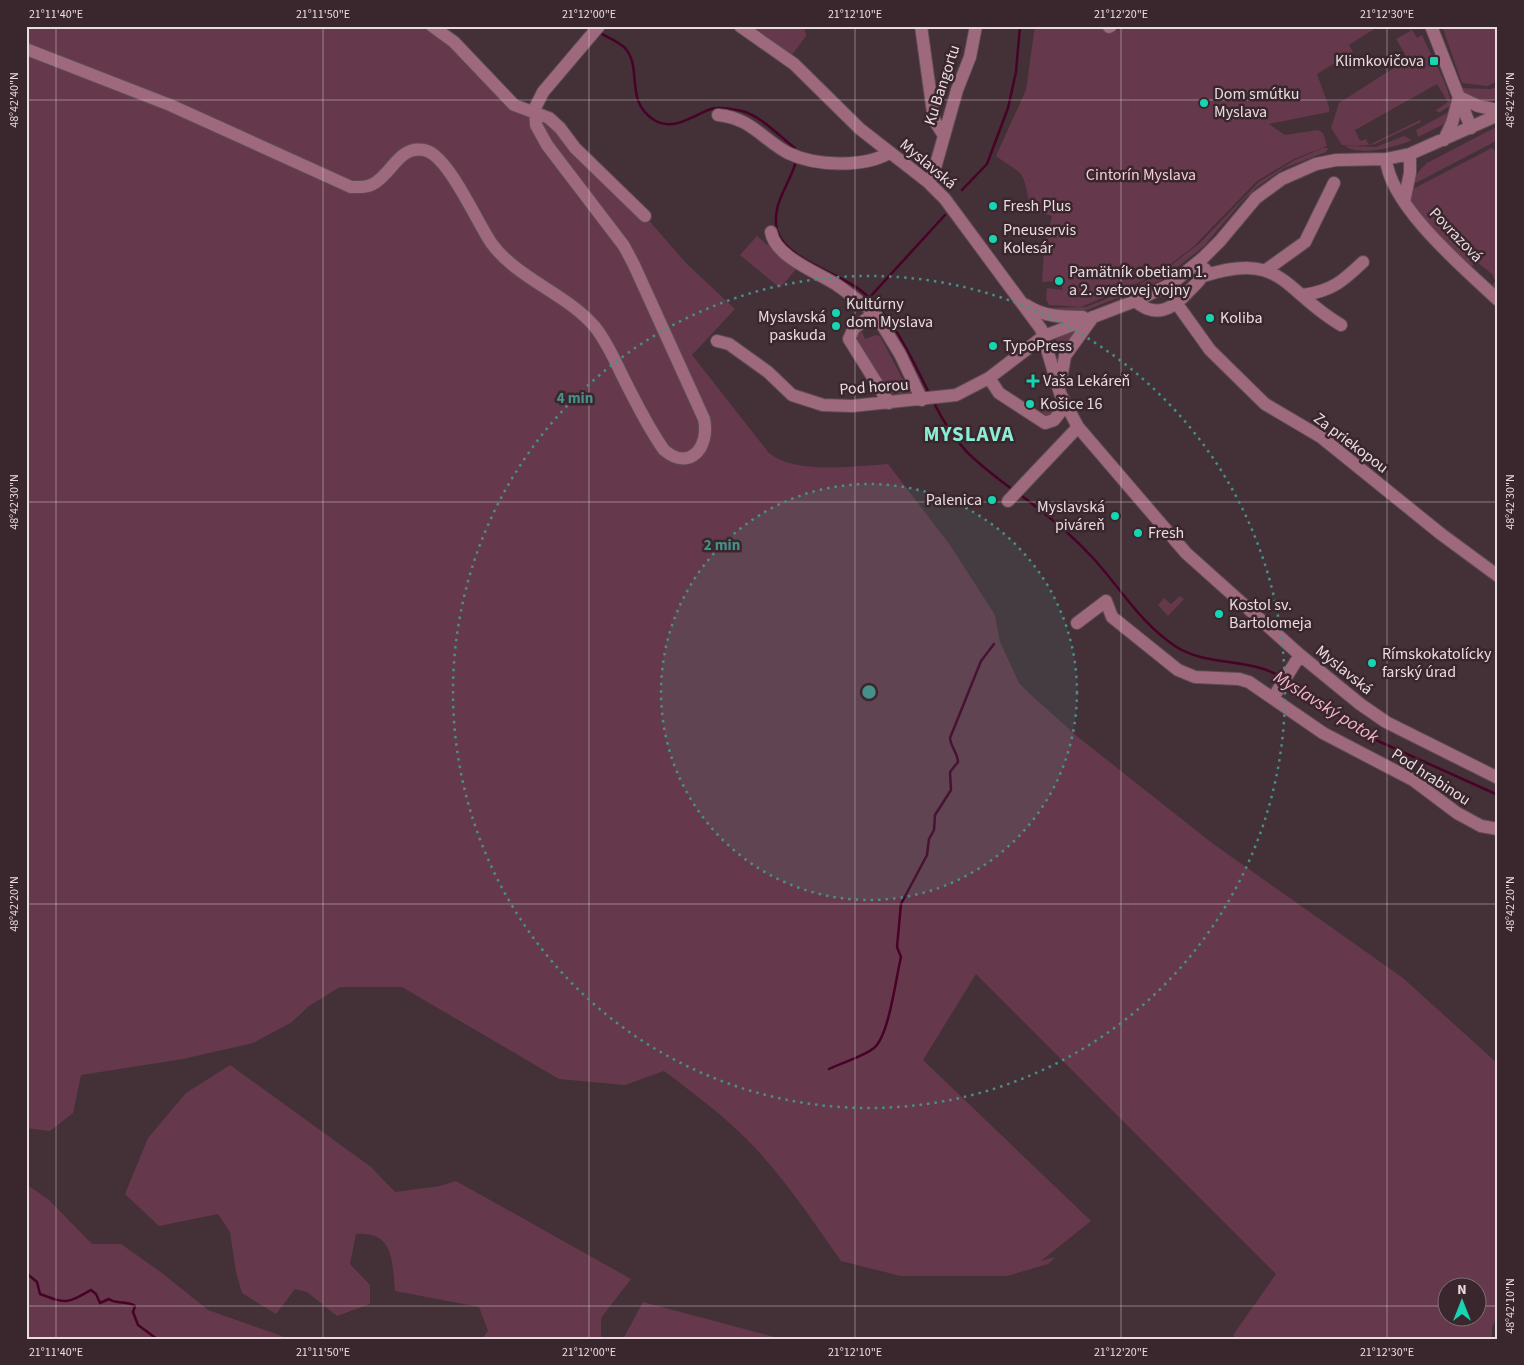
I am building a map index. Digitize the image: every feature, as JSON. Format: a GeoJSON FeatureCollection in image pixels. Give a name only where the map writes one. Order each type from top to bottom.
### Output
{"type":"FeatureCollection","features":[{"type":"Feature","properties":{"kind":"street"},"geometry":{"type":"LineString","coordinates":[[432,26],[454,42],[514,105],[549,118],[560,128],[575,148],[630,198],[645,216]]}},
{"type":"Feature","properties":{"kind":"street"},"geometry":{"type":"LineString","coordinates":[[26,49],[170,105],[351,187],[371,186],[397,160],[409,152],[422,150],[432,153],[446,167],[492,243],[503,257],[569,305],[595,327],[664,450],[670,455],[681,458],[694,455],[705,441],[704,419],[647,292],[624,246],[543,140],[536,125],[537,102],[542,92],[599,26]]}},
{"type":"Feature","properties":{"kind":"street","name":"Myslavská"},"geometry":{"type":"LineString","coordinates":[[740,26],[799,69],[860,129],[928,182],[950,205],[1018,299],[1034,318],[1044,336],[1060,393],[1078,427],[1186,553],[1300,655],[1360,704],[1386,722],[1498,778]]}},
{"type":"Feature","properties":{"kind":"street"},"geometry":{"type":"LineString","coordinates":[[920,26],[934,120],[943,134]]}},
{"type":"Feature","properties":{"kind":"street","name":"Ku Bangortu"},"geometry":{"type":"LineString","coordinates":[[928,182],[933,175],[956,90],[970,57],[976,26]]}},
{"type":"Feature","properties":{"kind":"street"},"geometry":{"type":"LineString","coordinates":[[1431,26],[1471,128]]}},
{"type":"Feature","properties":{"kind":"street"},"geometry":{"type":"LineString","coordinates":[[1459,97],[1478,106],[1498,110]]}},
{"type":"Feature","properties":{"kind":"street"},"geometry":{"type":"LineString","coordinates":[[1444,140],[1452,122],[1459,97]]}},
{"type":"Feature","properties":{"kind":"street"},"geometry":{"type":"LineString","coordinates":[[718,115],[734,117],[749,124],[790,154],[816,160],[859,164],[878,159],[889,153]]}},
{"type":"Feature","properties":{"kind":"street","name":"Pod horou"},"geometry":{"type":"LineString","coordinates":[[717,341],[725,341],[737,349],[768,372],[792,395],[830,406],[889,403],[956,395],[989,378],[1044,336],[1135,302],[1171,284],[1203,258],[1220,241],[1256,198],[1282,179],[1316,164],[1336,160],[1386,159],[1410,154],[1498,115]]}},
{"type":"Feature","properties":{"kind":"street"},"geometry":{"type":"LineString","coordinates":[[1404,202],[1410,173],[1410,154]]}},
{"type":"Feature","properties":{"kind":"street","name":"Povrazová"},"geometry":{"type":"LineString","coordinates":[[1386,159],[1388,176],[1404,202],[1430,234],[1498,300]]}},
{"type":"Feature","properties":{"kind":"street"},"geometry":{"type":"LineString","coordinates":[[1266,270],[1305,242],[1334,183]]}},
{"type":"Feature","properties":{"kind":"street"},"geometry":{"type":"LineString","coordinates":[[771,232],[775,242],[799,264],[849,293],[875,313],[930,399]]}},
{"type":"Feature","properties":{"kind":"street"},"geometry":{"type":"LineString","coordinates":[[1135,302],[1155,312],[1164,311],[1177,304],[1203,276],[1206,267],[1203,258]]}},
{"type":"Feature","properties":{"kind":"street"},"geometry":{"type":"LineString","coordinates":[[1303,295],[1327,291],[1343,281],[1363,262]]}},
{"type":"Feature","properties":{"kind":"street"},"geometry":{"type":"LineString","coordinates":[[1203,276],[1239,268],[1272,271],[1326,316],[1341,325]]}},
{"type":"Feature","properties":{"kind":"street"},"geometry":{"type":"LineString","coordinates":[[1018,299],[1038,312],[1052,316],[1093,317]]}},
{"type":"Feature","properties":{"kind":"street","name":"Za priekopou"},"geometry":{"type":"LineString","coordinates":[[1177,304],[1210,350],[1265,404],[1321,437],[1441,534],[1498,576]]}},
{"type":"Feature","properties":{"kind":"street"},"geometry":{"type":"LineString","coordinates":[[875,313],[854,328],[849,339],[889,403]]}},
{"type":"Feature","properties":{"kind":"street"},"geometry":{"type":"LineString","coordinates":[[1060,393],[1061,372],[1065,356],[1093,317]]}},
{"type":"Feature","properties":{"kind":"street"},"geometry":{"type":"LineString","coordinates":[[989,378],[999,393],[1045,423],[1054,420],[1066,405]]}},
{"type":"Feature","properties":{"kind":"street"},"geometry":{"type":"LineString","coordinates":[[1008,501],[1078,427]]}},
{"type":"Feature","properties":{"kind":"street","name":"Pod hrabinou"},"geometry":{"type":"LineString","coordinates":[[1077,623],[1106,601],[1112,617],[1178,670],[1195,677],[1245,680],[1323,734],[1413,780],[1473,822],[1498,830]]}},
{"type":"Feature","properties":{"kind":"street"},"geometry":{"type":"LineString","coordinates":[[1273,698],[1300,655]]}},
{"type":"Feature","properties":{"kind":"green space"},"geometry":{"type":"Polygon","coordinates":[[[26,26],[432,26],[499,91],[538,116],[645,216],[687,264],[735,309],[692,355],[769,453],[781,460],[810,467],[826,468],[888,464],[950,545],[995,615],[1000,642],[1019,683],[1031,695],[1078,737],[1212,843],[1403,978],[1498,1064],[1498,1316],[1492,1327],[1492,1339],[1237,1339],[1233,1335],[1276,1274],[976,974],[923,1060],[1091,1221],[1041,1261],[1055,1257],[1048,1264],[1007,1276],[901,1276],[841,1261],[791,1191],[748,1140],[701,1099],[664,1071],[625,1085],[559,1079],[402,987],[340,987],[309,1006],[292,1022],[253,1043],[183,1059],[81,1075],[73,1113],[50,1131],[26,1128],[26,26]]]}},
{"type":"Feature","properties":{"kind":"green space"},"geometry":{"type":"Polygon","coordinates":[[[740,26],[804,26],[806,36],[788,60],[740,26]]]}},
{"type":"Feature","properties":{"kind":"green space","name":"Cintorín Myslava"},"geometry":{"type":"Polygon","coordinates":[[[1035,26],[1108,26],[1115,32],[1125,26],[1379,26],[1349,45],[1353,52],[1317,74],[1329,107],[1329,112],[1269,124],[1285,135],[1318,130],[1323,133],[1327,146],[1294,159],[1257,181],[1193,247],[1156,275],[1081,307],[1049,305],[1046,299],[1047,288],[1063,290],[1060,281],[1042,282],[1044,249],[1052,216],[1026,208],[1029,201],[1022,176],[996,156],[1026,90],[1035,26]]]}},
{"type":"Feature","properties":{"kind":"green space"},"geometry":{"type":"Polygon","coordinates":[[[1442,26],[1498,26],[1498,81],[1487,86],[1462,83],[1442,26]]]}},
{"type":"Feature","properties":{"kind":"green space"},"geometry":{"type":"Polygon","coordinates":[[[1412,30],[1417,38],[1422,35],[1448,92],[1450,106],[1440,112],[1435,111],[1448,102],[1437,84],[1355,130],[1360,141],[1366,139],[1369,145],[1342,145],[1331,128],[1339,103],[1408,59],[1396,39],[1412,30]]]}},
{"type":"Feature","properties":{"kind":"green space"},"geometry":{"type":"Polygon","coordinates":[[[1498,86],[1498,99],[1482,103],[1465,94],[1461,88],[1491,89],[1498,86]]]}},
{"type":"Feature","properties":{"kind":"green space"},"geometry":{"type":"Polygon","coordinates":[[[1454,109],[1446,123],[1418,137],[1416,130],[1454,109]]]}},
{"type":"Feature","properties":{"kind":"green space"},"geometry":{"type":"Polygon","coordinates":[[[1420,120],[1421,122],[1375,144],[1369,145],[1420,120]]]}},
{"type":"Feature","properties":{"kind":"green space"},"geometry":{"type":"Polygon","coordinates":[[[1498,126],[1498,140],[1410,186],[1419,171],[1427,163],[1498,126]]]}},
{"type":"Feature","properties":{"kind":"green space"},"geometry":{"type":"Polygon","coordinates":[[[1404,136],[1412,140],[1378,150],[1360,151],[1345,146],[1376,147],[1404,136]]]}},
{"type":"Feature","properties":{"kind":"green space"},"geometry":{"type":"Polygon","coordinates":[[[1323,148],[1328,148],[1326,152],[1284,168],[1258,186],[1241,202],[1204,246],[1160,281],[1079,313],[1046,308],[1086,307],[1128,290],[1161,273],[1200,243],[1259,182],[1295,160],[1323,148]]]}},
{"type":"Feature","properties":{"kind":"green space"},"geometry":{"type":"Polygon","coordinates":[[[1492,148],[1498,154],[1498,294],[1492,286],[1495,281],[1492,274],[1477,262],[1471,267],[1434,231],[1410,203],[1409,191],[1492,148]]]}},
{"type":"Feature","properties":{"kind":"green space"},"geometry":{"type":"Polygon","coordinates":[[[757,236],[796,269],[780,288],[740,255],[757,236]]]}},
{"type":"Feature","properties":{"kind":"green space"},"geometry":{"type":"Polygon","coordinates":[[[861,329],[865,339],[876,335],[880,336],[902,378],[912,386],[911,395],[890,393],[856,341],[857,332],[861,329]]]}},
{"type":"Feature","properties":{"kind":"green space"},"geometry":{"type":"Polygon","coordinates":[[[1081,329],[1060,355],[1055,337],[1081,329]]]}},
{"type":"Feature","properties":{"kind":"green space"},"geometry":{"type":"Polygon","coordinates":[[[1053,398],[1056,410],[1048,417],[1035,413],[1053,398]]]}},
{"type":"Feature","properties":{"kind":"green space"},"geometry":{"type":"Polygon","coordinates":[[[1180,596],[1184,599],[1168,616],[1158,605],[1164,598],[1171,604],[1180,596]]]}},
{"type":"Feature","properties":{"kind":"green space"},"geometry":{"type":"Polygon","coordinates":[[[230,1065],[371,1167],[395,1192],[440,1186],[456,1181],[631,1279],[601,1318],[601,1339],[482,1339],[488,1331],[479,1307],[395,1291],[389,1250],[378,1237],[368,1234],[356,1234],[350,1264],[370,1285],[370,1304],[337,1316],[307,1292],[295,1289],[276,1314],[242,1293],[236,1272],[230,1232],[218,1214],[159,1226],[125,1194],[148,1138],[186,1093],[230,1065]]]}},
{"type":"Feature","properties":{"kind":"green space"},"geometry":{"type":"Polygon","coordinates":[[[26,1184],[49,1200],[92,1244],[121,1244],[162,1273],[208,1310],[290,1339],[26,1339],[26,1184]]]}},
{"type":"Feature","properties":{"kind":"green space"},"geometry":{"type":"Polygon","coordinates":[[[643,1302],[782,1339],[623,1339],[643,1302]]]}},
{"type":"Feature","properties":{"kind":"waterway"},"geometry":{"type":"LineString","coordinates":[[962,190],[987,164],[1008,108],[1016,72],[1020,26]]}},
{"type":"Feature","properties":{"kind":"waterway","name":"Myslavský potok"},"geometry":{"type":"LineString","coordinates":[[602,34],[623,46],[630,56],[639,104],[654,120],[669,124],[683,121],[715,108],[735,109],[756,117],[795,148]]}},
{"type":"Feature","properties":{"kind":"waterway","name":"Myslavský potok"},"geometry":{"type":"LineString","coordinates":[[796,161],[777,211],[777,230],[782,240],[800,257],[850,283],[871,299],[900,337],[929,393]]}},
{"type":"Feature","properties":{"kind":"waterway"},"geometry":{"type":"LineString","coordinates":[[869,298],[945,215]]}},
{"type":"Feature","properties":{"kind":"waterway","name":"Myslavský potok"},"geometry":{"type":"LineString","coordinates":[[933,401],[957,441],[976,461],[1013,490]]}},
{"type":"Feature","properties":{"kind":"waterway","name":"Myslavský potok"},"geometry":{"type":"LineString","coordinates":[[1019,494],[1075,540],[1102,568],[1151,627],[1175,646],[1187,653],[1200,657],[1255,667],[1281,677]]}},
{"type":"Feature","properties":{"kind":"waterway"},"geometry":{"type":"LineString","coordinates":[[829,1069],[859,1057],[874,1048],[884,1032],[901,957],[897,947],[901,904],[927,855],[929,839],[934,830],[935,815],[951,790],[950,772],[958,762],[950,738],[981,661],[994,644]]}},
{"type":"Feature","properties":{"kind":"waterway","name":"Myslavský potok"},"geometry":{"type":"LineString","coordinates":[[1288,681],[1319,700],[1367,736],[1498,795]]}},
{"type":"Feature","properties":{"kind":"waterway"},"geometry":{"type":"LineString","coordinates":[[26,1273],[37,1282],[40,1294],[56,1300],[71,1300],[91,1290],[96,1294],[100,1303],[109,1299],[115,1302],[132,1304],[135,1306],[133,1312],[138,1325],[157,1339]]}},
{"type":"Feature","properties":{"kind":"place","name":"Klimkovičova"},"geometry":{"type":"Point","coordinates":[1434,61]}},
{"type":"Feature","properties":{"kind":"place","name":"Dom smútku Myslava"},"geometry":{"type":"Point","coordinates":[1204,103]}},
{"type":"Feature","properties":{"kind":"place","name":"Fresh Plus"},"geometry":{"type":"Point","coordinates":[993,206]}},
{"type":"Feature","properties":{"kind":"place","name":"Pneuservis Kolesár"},"geometry":{"type":"Point","coordinates":[993,239]}},
{"type":"Feature","properties":{"kind":"place","name":"Pamätník obetiam 1. a 2. svetovej vojny"},"geometry":{"type":"Point","coordinates":[1059,281]}},
{"type":"Feature","properties":{"kind":"place","name":"Kultúrny dom Myslava"},"geometry":{"type":"Point","coordinates":[836,313]}},
{"type":"Feature","properties":{"kind":"place","name":"Koliba"},"geometry":{"type":"Point","coordinates":[1210,318]}},
{"type":"Feature","properties":{"kind":"place","name":"Myslavská paskuda"},"geometry":{"type":"Point","coordinates":[836,326]}},
{"type":"Feature","properties":{"kind":"place","name":"TypoPress"},"geometry":{"type":"Point","coordinates":[993,346]}},
{"type":"Feature","properties":{"kind":"place","name":"Vaša Lekáreň"},"geometry":{"type":"Point","coordinates":[1033,381]}},
{"type":"Feature","properties":{"kind":"place","name":"Košice 16"},"geometry":{"type":"Point","coordinates":[1030,404]}},
{"type":"Feature","properties":{"kind":"place","name":"Palenica"},"geometry":{"type":"Point","coordinates":[992,500]}},
{"type":"Feature","properties":{"kind":"place","name":"Myslavská piváreň"},"geometry":{"type":"Point","coordinates":[1115,516]}},
{"type":"Feature","properties":{"kind":"place","name":"Fresh"},"geometry":{"type":"Point","coordinates":[1138,533]}},
{"type":"Feature","properties":{"kind":"place","name":"Kostol sv. Bartolomeja"},"geometry":{"type":"Point","coordinates":[1219,614]}},
{"type":"Feature","properties":{"kind":"place","name":"Rímskokatolícky farský úrad"},"geometry":{"type":"Point","coordinates":[1372,663]}},
{"type":"Feature","properties":{"kind":"district","name":"MYSLAVA"},"geometry":{"type":"Point","coordinates":[969,434]}}]}
